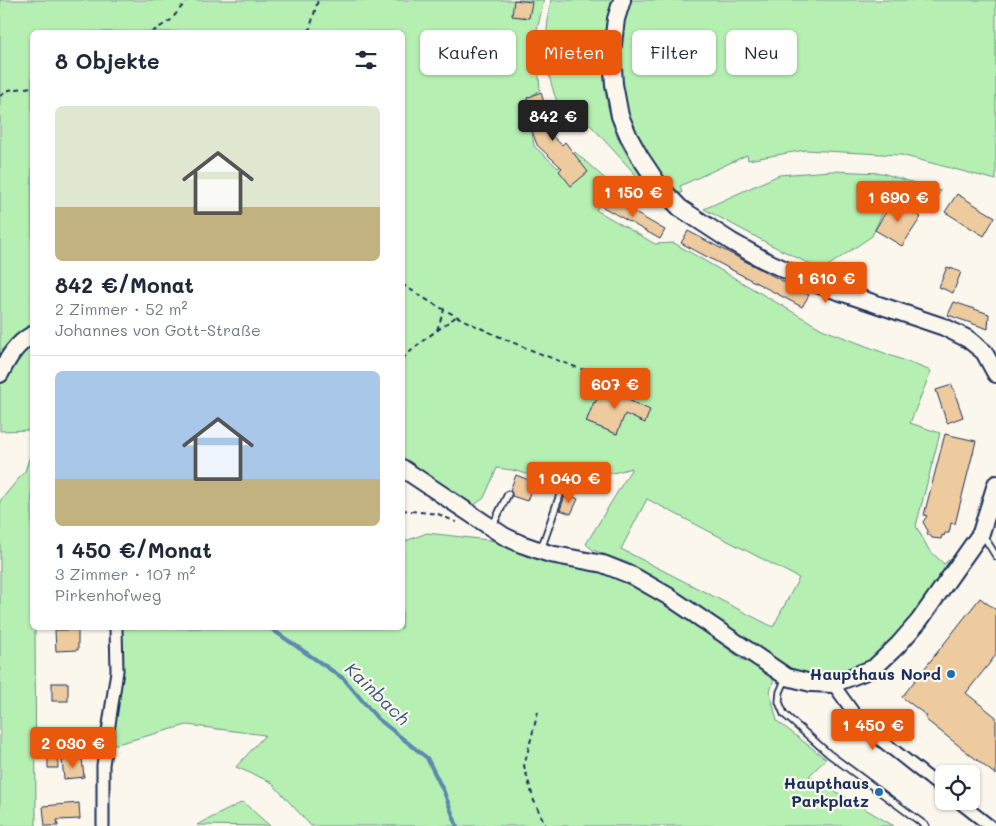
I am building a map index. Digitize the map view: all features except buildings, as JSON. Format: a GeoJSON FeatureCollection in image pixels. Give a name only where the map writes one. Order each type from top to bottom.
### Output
{"type":"FeatureCollection","features":[{"type":"Feature","properties":{"kind":"street"},"geometry":{"type":"LineString","coordinates":[[622,0],[616,19],[612,52],[614,84],[620,116],[628,137],[640,157],[660,187],[680,208],[740,247],[764,260],[814,282],[944,327],[968,339],[984,352],[996,374]]}},
{"type":"Feature","properties":{"kind":"street"},"geometry":{"type":"LineString","coordinates":[[0,374],[10,355],[30,336]]}},
{"type":"Feature","properties":{"kind":"street"},"geometry":{"type":"LineString","coordinates":[[405,470],[520,544],[540,551],[603,564],[633,576],[668,596],[787,677],[811,684],[833,684],[874,668],[898,646],[919,622],[981,533],[996,484]]}},
{"type":"Feature","properties":{"kind":"street"},"geometry":{"type":"LineString","coordinates":[[103,826],[103,765],[117,671],[116,630]]}},
{"type":"Feature","properties":{"kind":"street"},"geometry":{"type":"LineString","coordinates":[[833,684],[863,726],[935,783]]}},
{"type":"Feature","properties":{"kind":"street"},"geometry":{"type":"LineString","coordinates":[[970,810],[990,826]]}},
{"type":"Feature","properties":{"kind":"lane"},"geometry":{"type":"LineString","coordinates":[[540,551],[561,492]]}},
{"type":"Feature","properties":{"kind":"lane"},"geometry":{"type":"LineString","coordinates":[[492,527],[508,494]]}},
{"type":"Feature","properties":{"kind":"lane"},"geometry":{"type":"LineString","coordinates":[[981,533],[996,556]]}},
{"type":"Feature","properties":{"kind":"lane"},"geometry":{"type":"LineString","coordinates":[[787,677],[780,692],[779,702],[784,714],[829,754],[926,826]]}},
{"type":"Feature","properties":{"kind":"path"},"geometry":{"type":"LineString","coordinates":[[155,30],[171,20],[187,0]]}},
{"type":"Feature","properties":{"kind":"path"},"geometry":{"type":"LineString","coordinates":[[310,30],[318,0]]}},
{"type":"Feature","properties":{"kind":"path"},"geometry":{"type":"LineString","coordinates":[[0,96],[9,90],[30,86]]}},
{"type":"Feature","properties":{"kind":"path"},"geometry":{"type":"LineString","coordinates":[[405,286],[428,302],[546,357],[606,378]]}},
{"type":"Feature","properties":{"kind":"path"},"geometry":{"type":"LineString","coordinates":[[437,330],[444,310]]}},
{"type":"Feature","properties":{"kind":"path"},"geometry":{"type":"LineString","coordinates":[[405,356],[457,316]]}},
{"type":"Feature","properties":{"kind":"path"},"geometry":{"type":"LineString","coordinates":[[405,510],[438,514],[456,522]]}},
{"type":"Feature","properties":{"kind":"path"},"geometry":{"type":"LineString","coordinates":[[538,712],[524,766],[534,801],[546,826]]}},
{"type":"Feature","properties":{"kind":"green space"},"geometry":{"type":"Polygon","coordinates":[[[0,0],[544,0],[537,30],[526,30],[526,75],[539,75],[540,90],[527,99],[534,146],[558,168],[575,152],[612,185],[596,210],[655,244],[674,243],[822,329],[931,371],[910,423],[940,433],[916,526],[929,550],[944,564],[957,553],[959,557],[904,628],[867,663],[834,676],[818,677],[784,669],[694,605],[631,564],[593,550],[586,544],[632,468],[567,485],[512,470],[497,468],[484,498],[467,510],[405,469],[405,30],[30,30],[30,430],[0,431],[0,0]],[[602,388],[586,422],[617,434],[629,398],[602,388]],[[647,499],[621,549],[773,627],[799,578],[647,499]]]}},
{"type":"Feature","properties":{"kind":"green space"},"geometry":{"type":"Polygon","coordinates":[[[551,0],[613,0],[606,30],[548,30],[551,0]]]}},
{"type":"Feature","properties":{"kind":"green space"},"geometry":{"type":"Polygon","coordinates":[[[630,0],[996,0],[996,180],[901,155],[805,150],[748,160],[747,155],[680,186],[682,193],[675,194],[648,158],[626,111],[621,75],[622,30],[620,30],[630,0]]]}},
{"type":"Feature","properties":{"kind":"green space"},"geometry":{"type":"Polygon","coordinates":[[[550,75],[603,75],[609,109],[620,142],[655,196],[585,119],[571,131],[551,84],[550,75]]]}},
{"type":"Feature","properties":{"kind":"green space"},"geometry":{"type":"Polygon","coordinates":[[[831,171],[882,173],[941,191],[923,214],[890,196],[872,236],[822,270],[704,209],[779,175],[831,171]]]}},
{"type":"Feature","properties":{"kind":"green space"},"geometry":{"type":"Polygon","coordinates":[[[30,456],[30,630],[35,630],[36,826],[0,826],[0,501],[25,471],[30,456]]]}},
{"type":"Feature","properties":{"kind":"green space"},"geometry":{"type":"Polygon","coordinates":[[[427,533],[497,541],[601,568],[632,581],[680,611],[741,659],[775,675],[770,692],[777,721],[826,759],[809,776],[894,826],[311,826],[271,782],[236,767],[265,735],[187,725],[117,744],[105,744],[116,630],[405,630],[405,541],[427,533]]]}},
{"type":"Feature","properties":{"kind":"green space"},"geometry":{"type":"Polygon","coordinates":[[[243,802],[270,826],[197,825],[243,802]]]}},
{"type":"Feature","properties":{"kind":"waterway","name":"Kainbach"},"geometry":{"type":"LineString","coordinates":[[273,630],[344,679],[377,718],[427,758],[444,792],[457,826]]}},
{"type":"Feature","properties":{"kind":"place","name":"Haupthaus Nord"},"geometry":{"type":"Point","coordinates":[951,674]}},
{"type":"Feature","properties":{"kind":"place","name":"Haupthaus Parkplatz"},"geometry":{"type":"Point","coordinates":[879,792]}}]}
